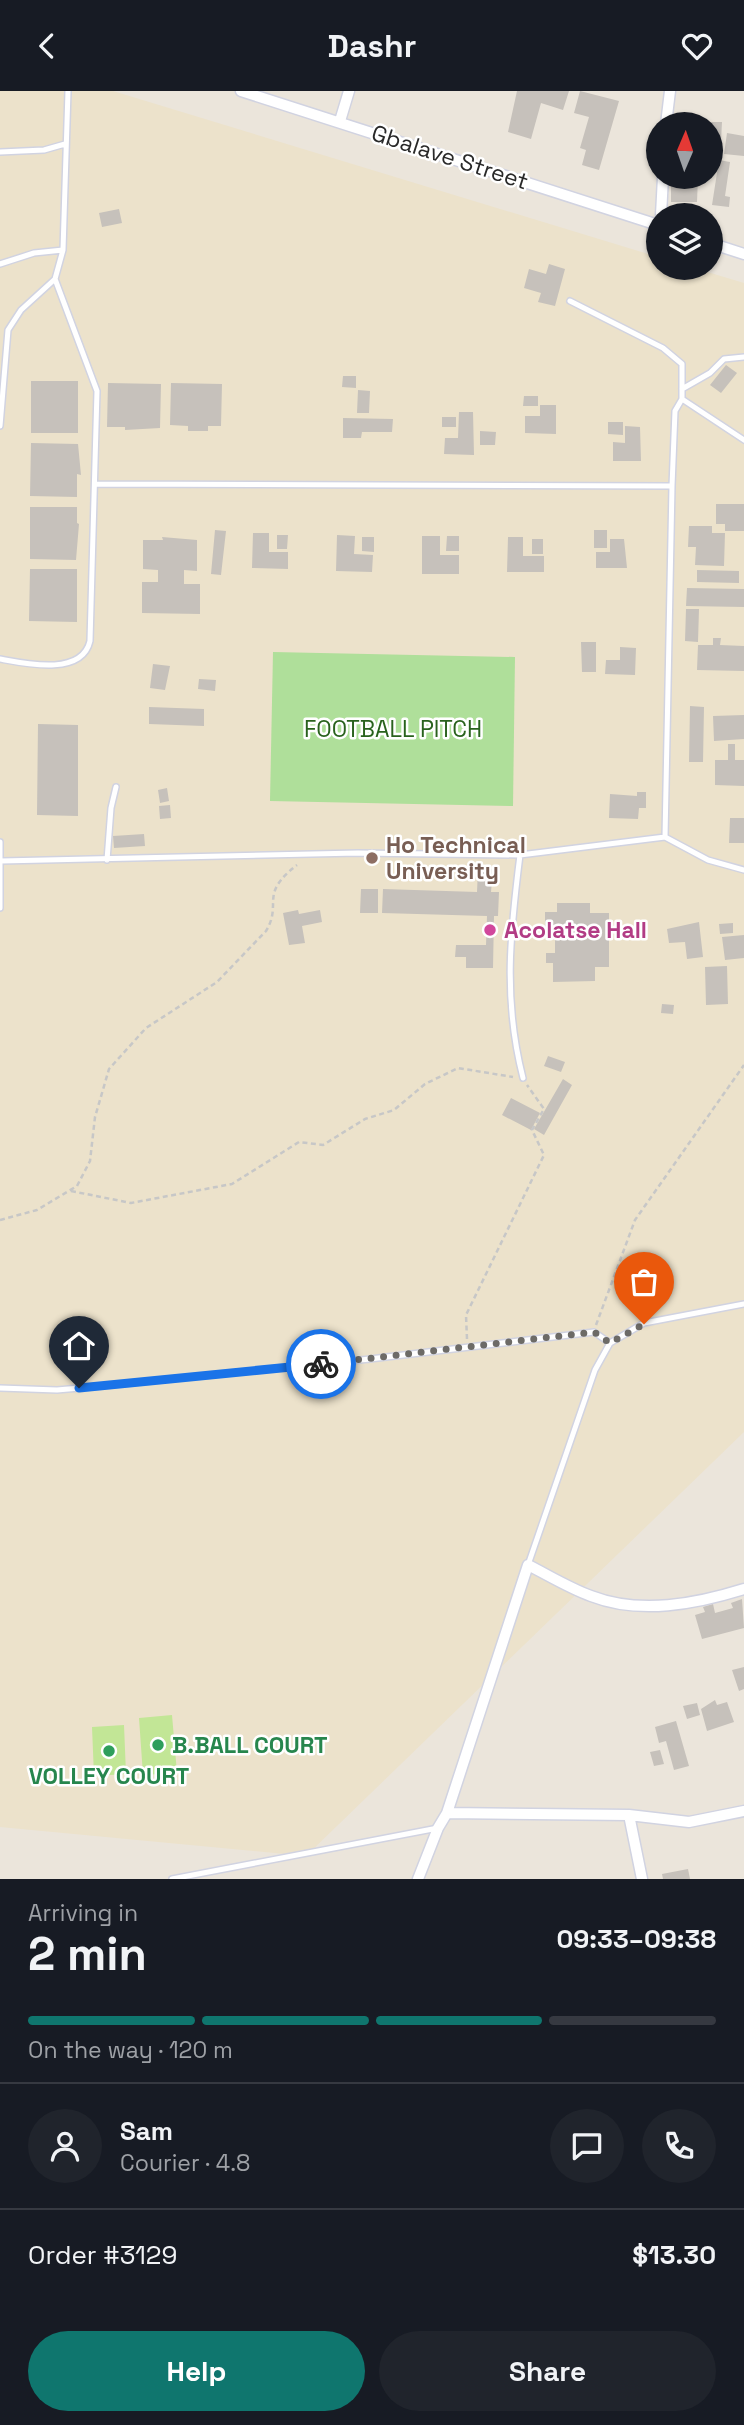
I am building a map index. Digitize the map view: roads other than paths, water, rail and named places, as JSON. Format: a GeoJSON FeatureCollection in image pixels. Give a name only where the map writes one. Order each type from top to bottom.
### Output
{"type":"FeatureCollection","features":[{"type":"Feature","properties":{"kind":"street","name":"Gbalave Street"},"geometry":{"type":"LineString","coordinates":[[241,91],[646,221]]}},
{"type":"Feature","properties":{"kind":"street"},"geometry":{"type":"LineString","coordinates":[[340,121],[349,91]]}},
{"type":"Feature","properties":{"kind":"street"},"geometry":{"type":"LineString","coordinates":[[667,112],[670,91]]}},
{"type":"Feature","properties":{"kind":"street"},"geometry":{"type":"LineString","coordinates":[[723,247],[744,254]]}},
{"type":"Feature","properties":{"kind":"street"},"geometry":{"type":"LineString","coordinates":[[418,1879],[438,1828],[447,1813],[528,1565],[592,1597],[620,1602],[673,1606],[744,1589]]}},
{"type":"Feature","properties":{"kind":"street"},"geometry":{"type":"LineString","coordinates":[[447,1813],[629,1815],[690,1822],[744,1811]]}},
{"type":"Feature","properties":{"kind":"street"},"geometry":{"type":"LineString","coordinates":[[629,1815],[642,1879]]}},
{"type":"Feature","properties":{"kind":"lane"},"geometry":{"type":"LineString","coordinates":[[0,426],[8,330],[21,310],[55,279],[63,250],[68,91]]}},
{"type":"Feature","properties":{"kind":"lane"},"geometry":{"type":"LineString","coordinates":[[0,152],[44,150],[65,144]]}},
{"type":"Feature","properties":{"kind":"lane"},"geometry":{"type":"LineString","coordinates":[[0,264],[34,253],[63,250]]}},
{"type":"Feature","properties":{"kind":"lane"},"geometry":{"type":"LineString","coordinates":[[0,659],[54,665],[81,659],[88,652],[96,484],[97,391],[55,279]]}},
{"type":"Feature","properties":{"kind":"lane"},"geometry":{"type":"LineString","coordinates":[[570,301],[675,356],[681,364],[682,399],[675,411],[672,486],[665,837]]}},
{"type":"Feature","properties":{"kind":"lane"},"geometry":{"type":"LineString","coordinates":[[682,389],[710,373],[724,359],[744,357]]}},
{"type":"Feature","properties":{"kind":"lane"},"geometry":{"type":"LineString","coordinates":[[682,399],[744,440]]}},
{"type":"Feature","properties":{"kind":"lane"},"geometry":{"type":"LineString","coordinates":[[96,484],[672,486]]}},
{"type":"Feature","properties":{"kind":"lane"},"geometry":{"type":"LineString","coordinates":[[107,860],[111,809],[116,787]]}},
{"type":"Feature","properties":{"kind":"lane"},"geometry":{"type":"LineString","coordinates":[[1,861],[311,854],[520,855],[665,837],[708,860],[744,870]]}},
{"type":"Feature","properties":{"kind":"lane"},"geometry":{"type":"LineString","coordinates":[[0,842],[0,908]]}},
{"type":"Feature","properties":{"kind":"lane"},"geometry":{"type":"LineString","coordinates":[[520,855],[510,930],[509,1009],[523,1078]]}},
{"type":"Feature","properties":{"kind":"lane"},"geometry":{"type":"LineString","coordinates":[[528,1565],[595,1370],[610,1343],[644,1324],[744,1304]]}},
{"type":"Feature","properties":{"kind":"lane"},"geometry":{"type":"LineString","coordinates":[[0,1388],[57,1389],[102,1386],[471,1348],[594,1332],[610,1343]]}},
{"type":"Feature","properties":{"kind":"lane"},"geometry":{"type":"LineString","coordinates":[[172,1879],[438,1828]]}},
{"type":"Feature","properties":{"kind":"place","name":"Ho Technical University"},"geometry":{"type":"Point","coordinates":[372,858]}},
{"type":"Feature","properties":{"kind":"place","name":"Acolatse Hall"},"geometry":{"type":"Point","coordinates":[490,930]}},
{"type":"Feature","properties":{"kind":"place","name":"B.BALL COURT"},"geometry":{"type":"Point","coordinates":[158,1745]}},
{"type":"Feature","properties":{"kind":"place","name":"VOLLEY COURT"},"geometry":{"type":"Point","coordinates":[109,1751]}},
{"type":"Feature","properties":{"kind":"park label","name":"FOOTBALL PITCH"},"geometry":{"type":"Point","coordinates":[393,729]}}]}
